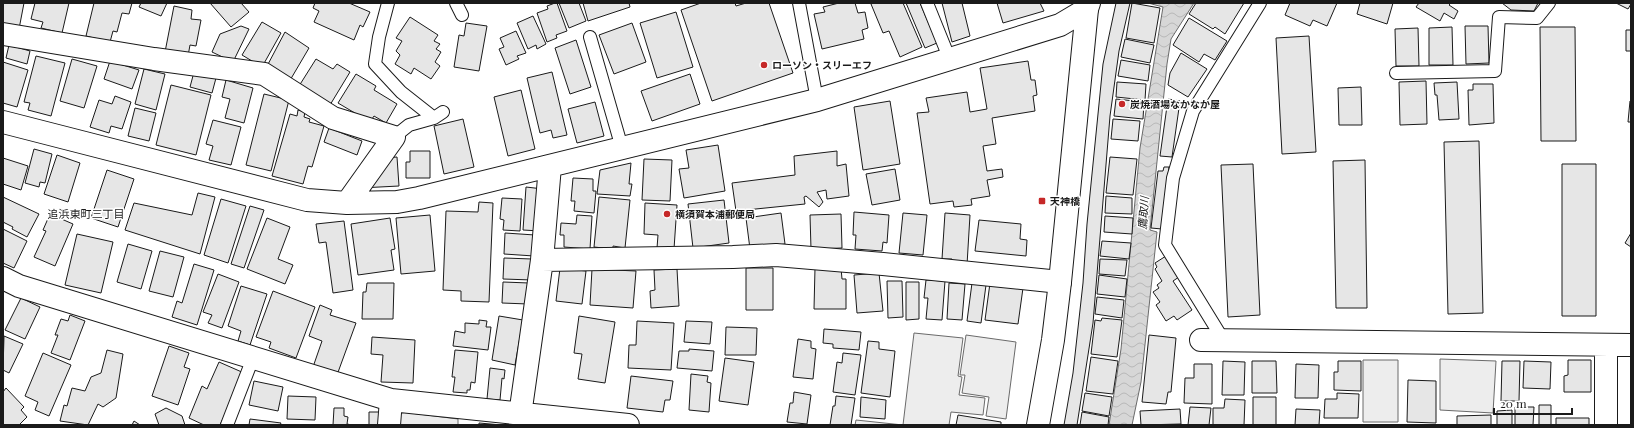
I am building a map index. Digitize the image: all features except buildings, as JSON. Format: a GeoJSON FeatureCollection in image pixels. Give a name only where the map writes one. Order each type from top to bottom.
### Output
{"type":"FeatureCollection","features":[{"type":"Feature","properties":{"kind":"street"},"geometry":{"type":"LineString","coordinates":[[3,122],[307,200],[347,203],[397,202],[817,100],[1060,25],[1088,6]]}},
{"type":"Feature","properties":{"kind":"street"},"geometry":{"type":"LineString","coordinates":[[1038,425],[1060,282],[1088,6]]}},
{"type":"Feature","properties":{"kind":"street"},"geometry":{"type":"LineString","coordinates":[[3,34],[154,59],[264,74],[333,118],[394,137],[347,203]]}},
{"type":"Feature","properties":{"kind":"street"},"geometry":{"type":"LineString","coordinates":[[520,415],[542,260],[550,166]]}},
{"type":"Feature","properties":{"kind":"street"},"geometry":{"type":"LineString","coordinates":[[542,260],[776,255],[1060,282]]}},
{"type":"Feature","properties":{"kind":"street"},"geometry":{"type":"LineString","coordinates":[[3,278],[19,286],[391,400],[520,415],[628,425]]}},
{"type":"Feature","properties":{"kind":"street"},"geometry":{"type":"LineString","coordinates":[[1201,340],[1631,345]]}},
{"type":"Feature","properties":{"kind":"street"},"geometry":{"type":"LineString","coordinates":[[1606,345],[1606,425]]}},
{"type":"Feature","properties":{"kind":"street"},"geometry":{"type":"LineString","coordinates":[[389,425],[391,400]]}},
{"type":"Feature","properties":{"kind":"lane"},"geometry":{"type":"LineString","coordinates":[[388,3],[379,37],[375,64],[401,92],[439,115],[409,125],[394,137]]}},
{"type":"Feature","properties":{"kind":"lane"},"geometry":{"type":"LineString","coordinates":[[456,3],[462,15]]}},
{"type":"Feature","properties":{"kind":"lane"},"geometry":{"type":"LineString","coordinates":[[799,3],[817,100]]}},
{"type":"Feature","properties":{"kind":"lane"},"geometry":{"type":"LineString","coordinates":[[927,3],[950,60]]}},
{"type":"Feature","properties":{"kind":"lane"},"geometry":{"type":"LineString","coordinates":[[1224,341],[1165,245],[1173,178],[1193,111],[1260,3]]}},
{"type":"Feature","properties":{"kind":"lane"},"geometry":{"type":"LineString","coordinates":[[1396,73],[1495,71],[1499,17],[1537,18],[1549,3]]}},
{"type":"Feature","properties":{"kind":"lane"},"geometry":{"type":"LineString","coordinates":[[590,37],[622,148]]}},
{"type":"Feature","properties":{"kind":"lane"},"geometry":{"type":"LineString","coordinates":[[227,425],[253,358]]}},
{"type":"Feature","properties":{"kind":"shaded area"},"geometry":{"type":"Polygon","coordinates":[[[914,333],[963,338],[958,376],[962,377],[959,395],[985,398],[983,415],[951,412],[949,425],[903,425],[914,333]]]}},
{"type":"Feature","properties":{"kind":"shaded area"},"geometry":{"type":"Polygon","coordinates":[[[966,335],[1016,342],[1006,419],[986,416],[989,397],[962,393],[965,375],[960,375],[966,335]]]}},
{"type":"Feature","properties":{"kind":"shaded area"},"geometry":{"type":"Polygon","coordinates":[[[1440,359],[1496,361],[1493,413],[1440,410],[1440,359]]]}},
{"type":"Feature","properties":{"kind":"shaded area"},"geometry":{"type":"Polygon","coordinates":[[[1363,360],[1398,360],[1398,422],[1363,422],[1363,360]]]}},
{"type":"Feature","properties":{"kind":"shaded area"},"geometry":{"type":"Polygon","coordinates":[[[395,411],[458,419],[458,425],[394,425],[395,411]]]}},
{"type":"Feature","properties":{"kind":"shaded area"},"geometry":{"type":"Polygon","coordinates":[[[856,420],[903,425],[855,425],[856,420]]]}},
{"type":"Feature","properties":{"kind":"water","name":"鷹取川"},"geometry":{"type":"Polygon","coordinates":[[[1148,3],[1194,3],[1171,39],[1167,64],[1150,230],[1157,232],[1141,382],[1132,425],[1109,425],[1121,349],[1140,148],[1163,7],[1148,3]]]}},
{"type":"Feature","properties":{"kind":"place","name":"ローソン・スリーエフ"},"geometry":{"type":"Point","coordinates":[764,65]}},
{"type":"Feature","properties":{"kind":"place","name":"炭焼酒場なかなか屋"},"geometry":{"type":"Point","coordinates":[1122,104]}},
{"type":"Feature","properties":{"kind":"place","name":"天神橋"},"geometry":{"type":"Point","coordinates":[1042,201]}},
{"type":"Feature","properties":{"kind":"place","name":"横須賀本浦郵便局"},"geometry":{"type":"Point","coordinates":[667,214]}},
{"type":"Feature","properties":{"kind":"district","name":"追浜東町三丁目"},"geometry":{"type":"Point","coordinates":[86,213]}}]}
